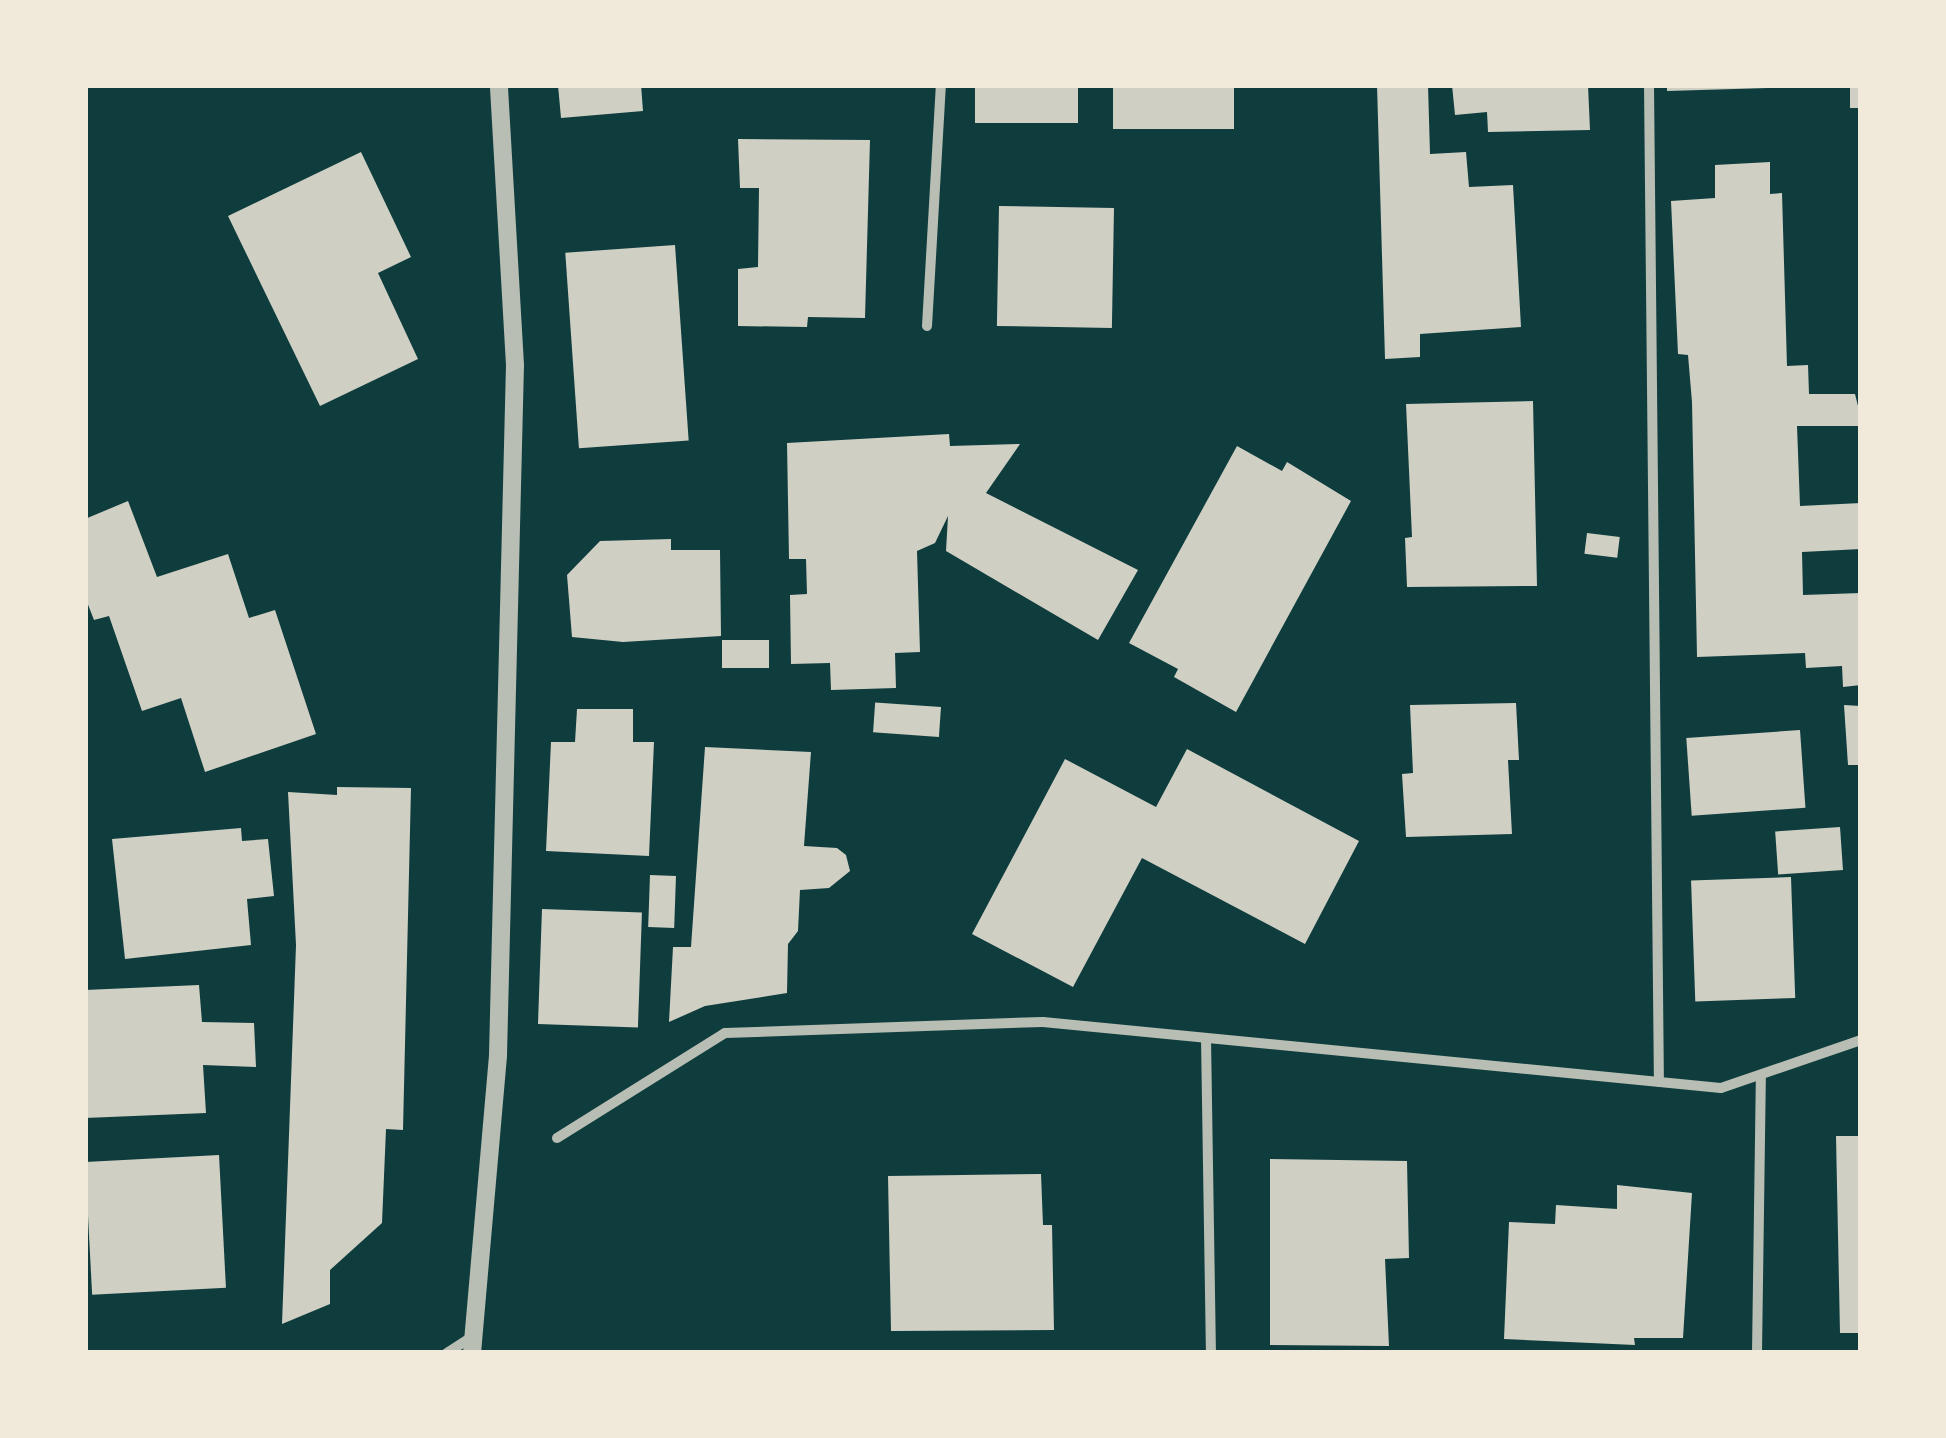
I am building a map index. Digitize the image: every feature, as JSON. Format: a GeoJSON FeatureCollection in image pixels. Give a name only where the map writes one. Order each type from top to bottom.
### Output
{"type":"FeatureCollection","features":[{"type":"Feature","properties":{"kind":"street"},"geometry":{"type":"LineString","coordinates":[[448,1353],[473,1344],[498,1055],[515,365],[499,85]]}},
{"type":"Feature","properties":{"kind":"street"},"geometry":{"type":"LineString","coordinates":[[928,326],[941,85]]}},
{"type":"Feature","properties":{"kind":"street"},"geometry":{"type":"LineString","coordinates":[[1649,85],[1660,1082]]}},
{"type":"Feature","properties":{"kind":"street"},"geometry":{"type":"LineString","coordinates":[[557,1138],[726,1034],[1043,1022],[1721,1088],[1861,1040]]}},
{"type":"Feature","properties":{"kind":"street"},"geometry":{"type":"LineString","coordinates":[[1206,1038],[1211,1353]]}},
{"type":"Feature","properties":{"kind":"street"},"geometry":{"type":"LineString","coordinates":[[1758,1353],[1761,1075]]}},
{"type":"Feature","properties":{"kind":"building"},"geometry":{"type":"Polygon","coordinates":[[[558,85],[641,85],[643,111],[561,118],[558,85]]]}},
{"type":"Feature","properties":{"kind":"building"},"geometry":{"type":"Polygon","coordinates":[[[975,85],[1078,85],[1078,123],[975,123],[975,85]]]}},
{"type":"Feature","properties":{"kind":"building"},"geometry":{"type":"Polygon","coordinates":[[[1113,85],[1234,85],[1234,129],[1113,129],[1113,85]]]}},
{"type":"Feature","properties":{"kind":"building"},"geometry":{"type":"Polygon","coordinates":[[[1377,85],[1428,85],[1430,154],[1466,152],[1469,187],[1513,185],[1521,327],[1420,334],[1420,357],[1385,359],[1377,85]]]}},
{"type":"Feature","properties":{"kind":"building"},"geometry":{"type":"Polygon","coordinates":[[[1452,85],[1588,85],[1590,130],[1488,132],[1487,112],[1455,115],[1452,85]]]}},
{"type":"Feature","properties":{"kind":"building"},"geometry":{"type":"Polygon","coordinates":[[[1667,85],[1768,85],[1768,88],[1667,91],[1667,85]]]}},
{"type":"Feature","properties":{"kind":"building"},"geometry":{"type":"Polygon","coordinates":[[[1850,85],[1861,85],[1861,108],[1850,108],[1850,85]]]}},
{"type":"Feature","properties":{"kind":"building"},"geometry":{"type":"Polygon","coordinates":[[[738,139],[870,140],[865,318],[808,317],[807,327],[738,326],[738,269],[758,267],[759,188],[740,188],[738,139]]]}},
{"type":"Feature","properties":{"kind":"building"},"geometry":{"type":"Polygon","coordinates":[[[361,152],[411,257],[378,273],[418,359],[320,406],[228,216],[361,152]]]}},
{"type":"Feature","properties":{"kind":"building"},"geometry":{"type":"Polygon","coordinates":[[[1770,162],[1770,194],[1782,193],[1787,366],[1808,365],[1809,394],[1855,394],[1861,418],[1861,426],[1797,426],[1800,506],[1861,503],[1861,549],[1802,552],[1803,595],[1861,593],[1861,685],[1843,687],[1842,666],[1806,668],[1805,653],[1697,657],[1692,402],[1688,355],[1678,354],[1671,201],[1715,198],[1715,165],[1770,162]]]}},
{"type":"Feature","properties":{"kind":"building"},"geometry":{"type":"Polygon","coordinates":[[[999,206],[1114,208],[1112,328],[997,326],[999,206]]]}},
{"type":"Feature","properties":{"kind":"building"},"geometry":{"type":"Polygon","coordinates":[[[675,245],[689,441],[579,448],[565,253],[675,245]]]}},
{"type":"Feature","properties":{"kind":"building"},"geometry":{"type":"Polygon","coordinates":[[[1533,401],[1537,586],[1407,587],[1405,538],[1412,537],[1406,404],[1533,401]]]}},
{"type":"Feature","properties":{"kind":"building"},"geometry":{"type":"Polygon","coordinates":[[[949,434],[950,446],[1020,444],[986,493],[1138,570],[1098,640],[946,551],[948,516],[935,543],[917,551],[920,652],[895,653],[896,688],[831,690],[830,663],[791,664],[790,595],[807,594],[806,559],[789,559],[787,443],[949,434]]]}},
{"type":"Feature","properties":{"kind":"building"},"geometry":{"type":"Polygon","coordinates":[[[1237,446],[1282,471],[1287,462],[1351,501],[1236,712],[1174,677],[1178,669],[1129,643],[1237,446]]]}},
{"type":"Feature","properties":{"kind":"building"},"geometry":{"type":"Polygon","coordinates":[[[128,501],[157,577],[228,554],[249,618],[275,610],[316,734],[205,772],[181,698],[142,711],[109,616],[94,620],[85,597],[85,519],[128,501]]]}},
{"type":"Feature","properties":{"kind":"building"},"geometry":{"type":"Polygon","coordinates":[[[1587,533],[1620,537],[1617,558],[1584,554],[1587,533]]]}},
{"type":"Feature","properties":{"kind":"building"},"geometry":{"type":"Polygon","coordinates":[[[671,539],[671,550],[720,550],[721,636],[623,642],[572,637],[567,575],[600,541],[671,539]]]}},
{"type":"Feature","properties":{"kind":"building"},"geometry":{"type":"Polygon","coordinates":[[[722,640],[769,640],[769,668],[722,668],[722,640]]]}},
{"type":"Feature","properties":{"kind":"building"},"geometry":{"type":"Polygon","coordinates":[[[875,702],[941,707],[939,737],[873,732],[875,702]]]}},
{"type":"Feature","properties":{"kind":"building"},"geometry":{"type":"Polygon","coordinates":[[[1516,703],[1519,760],[1508,760],[1512,834],[1406,837],[1402,774],[1413,773],[1410,705],[1516,703]]]}},
{"type":"Feature","properties":{"kind":"building"},"geometry":{"type":"Polygon","coordinates":[[[1844,705],[1861,706],[1861,765],[1848,765],[1844,705]]]}},
{"type":"Feature","properties":{"kind":"building"},"geometry":{"type":"Polygon","coordinates":[[[577,709],[633,709],[633,742],[654,742],[649,856],[546,851],[551,742],[575,742],[577,709]]]}},
{"type":"Feature","properties":{"kind":"building"},"geometry":{"type":"Polygon","coordinates":[[[1800,730],[1805,808],[1692,816],[1686,738],[1800,730]]]}},
{"type":"Feature","properties":{"kind":"building"},"geometry":{"type":"Polygon","coordinates":[[[705,747],[811,752],[804,846],[837,848],[846,855],[850,871],[829,888],[800,890],[798,931],[788,944],[787,993],[705,1006],[669,1022],[673,947],[691,947],[705,747]]]}},
{"type":"Feature","properties":{"kind":"building"},"geometry":{"type":"Polygon","coordinates":[[[1187,749],[1359,841],[1305,944],[1142,858],[1073,987],[972,934],[1065,759],[1156,807],[1187,749]]]}},
{"type":"Feature","properties":{"kind":"building"},"geometry":{"type":"Polygon","coordinates":[[[337,787],[411,788],[403,1130],[386,1129],[382,1223],[330,1270],[330,1304],[282,1324],[296,945],[288,792],[337,795],[337,787]]]}},
{"type":"Feature","properties":{"kind":"building"},"geometry":{"type":"Polygon","coordinates":[[[1840,827],[1843,870],[1778,874],[1775,832],[1840,827]]]}},
{"type":"Feature","properties":{"kind":"building"},"geometry":{"type":"Polygon","coordinates":[[[241,828],[242,841],[268,839],[274,896],[247,899],[251,945],[125,959],[112,839],[241,828]]]}},
{"type":"Feature","properties":{"kind":"building"},"geometry":{"type":"Polygon","coordinates":[[[650,875],[676,876],[674,928],[648,927],[650,875]]]}},
{"type":"Feature","properties":{"kind":"building"},"geometry":{"type":"Polygon","coordinates":[[[1791,877],[1795,998],[1695,1001],[1691,880],[1791,877]]]}},
{"type":"Feature","properties":{"kind":"building"},"geometry":{"type":"Polygon","coordinates":[[[542,909],[642,912],[638,1027],[538,1024],[542,909]]]}},
{"type":"Feature","properties":{"kind":"building"},"geometry":{"type":"Polygon","coordinates":[[[199,985],[202,1022],[254,1023],[256,1067],[203,1065],[206,1113],[85,1118],[85,990],[199,985]]]}},
{"type":"Feature","properties":{"kind":"building"},"geometry":{"type":"Polygon","coordinates":[[[1836,1136],[1861,1136],[1861,1333],[1840,1333],[1836,1136]]]}},
{"type":"Feature","properties":{"kind":"building"},"geometry":{"type":"Polygon","coordinates":[[[219,1155],[226,1288],[92,1295],[85,1162],[219,1155]]]}},
{"type":"Feature","properties":{"kind":"building"},"geometry":{"type":"Polygon","coordinates":[[[1270,1159],[1407,1161],[1409,1258],[1385,1259],[1389,1346],[1270,1345],[1270,1159]]]}},
{"type":"Feature","properties":{"kind":"building"},"geometry":{"type":"Polygon","coordinates":[[[1041,1174],[1043,1225],[1052,1225],[1054,1330],[891,1331],[888,1176],[1041,1174]]]}},
{"type":"Feature","properties":{"kind":"building"},"geometry":{"type":"Polygon","coordinates":[[[1617,1185],[1692,1193],[1683,1338],[1634,1338],[1635,1345],[1504,1339],[1509,1222],[1555,1224],[1556,1205],[1617,1209],[1617,1185]]]}}]}
